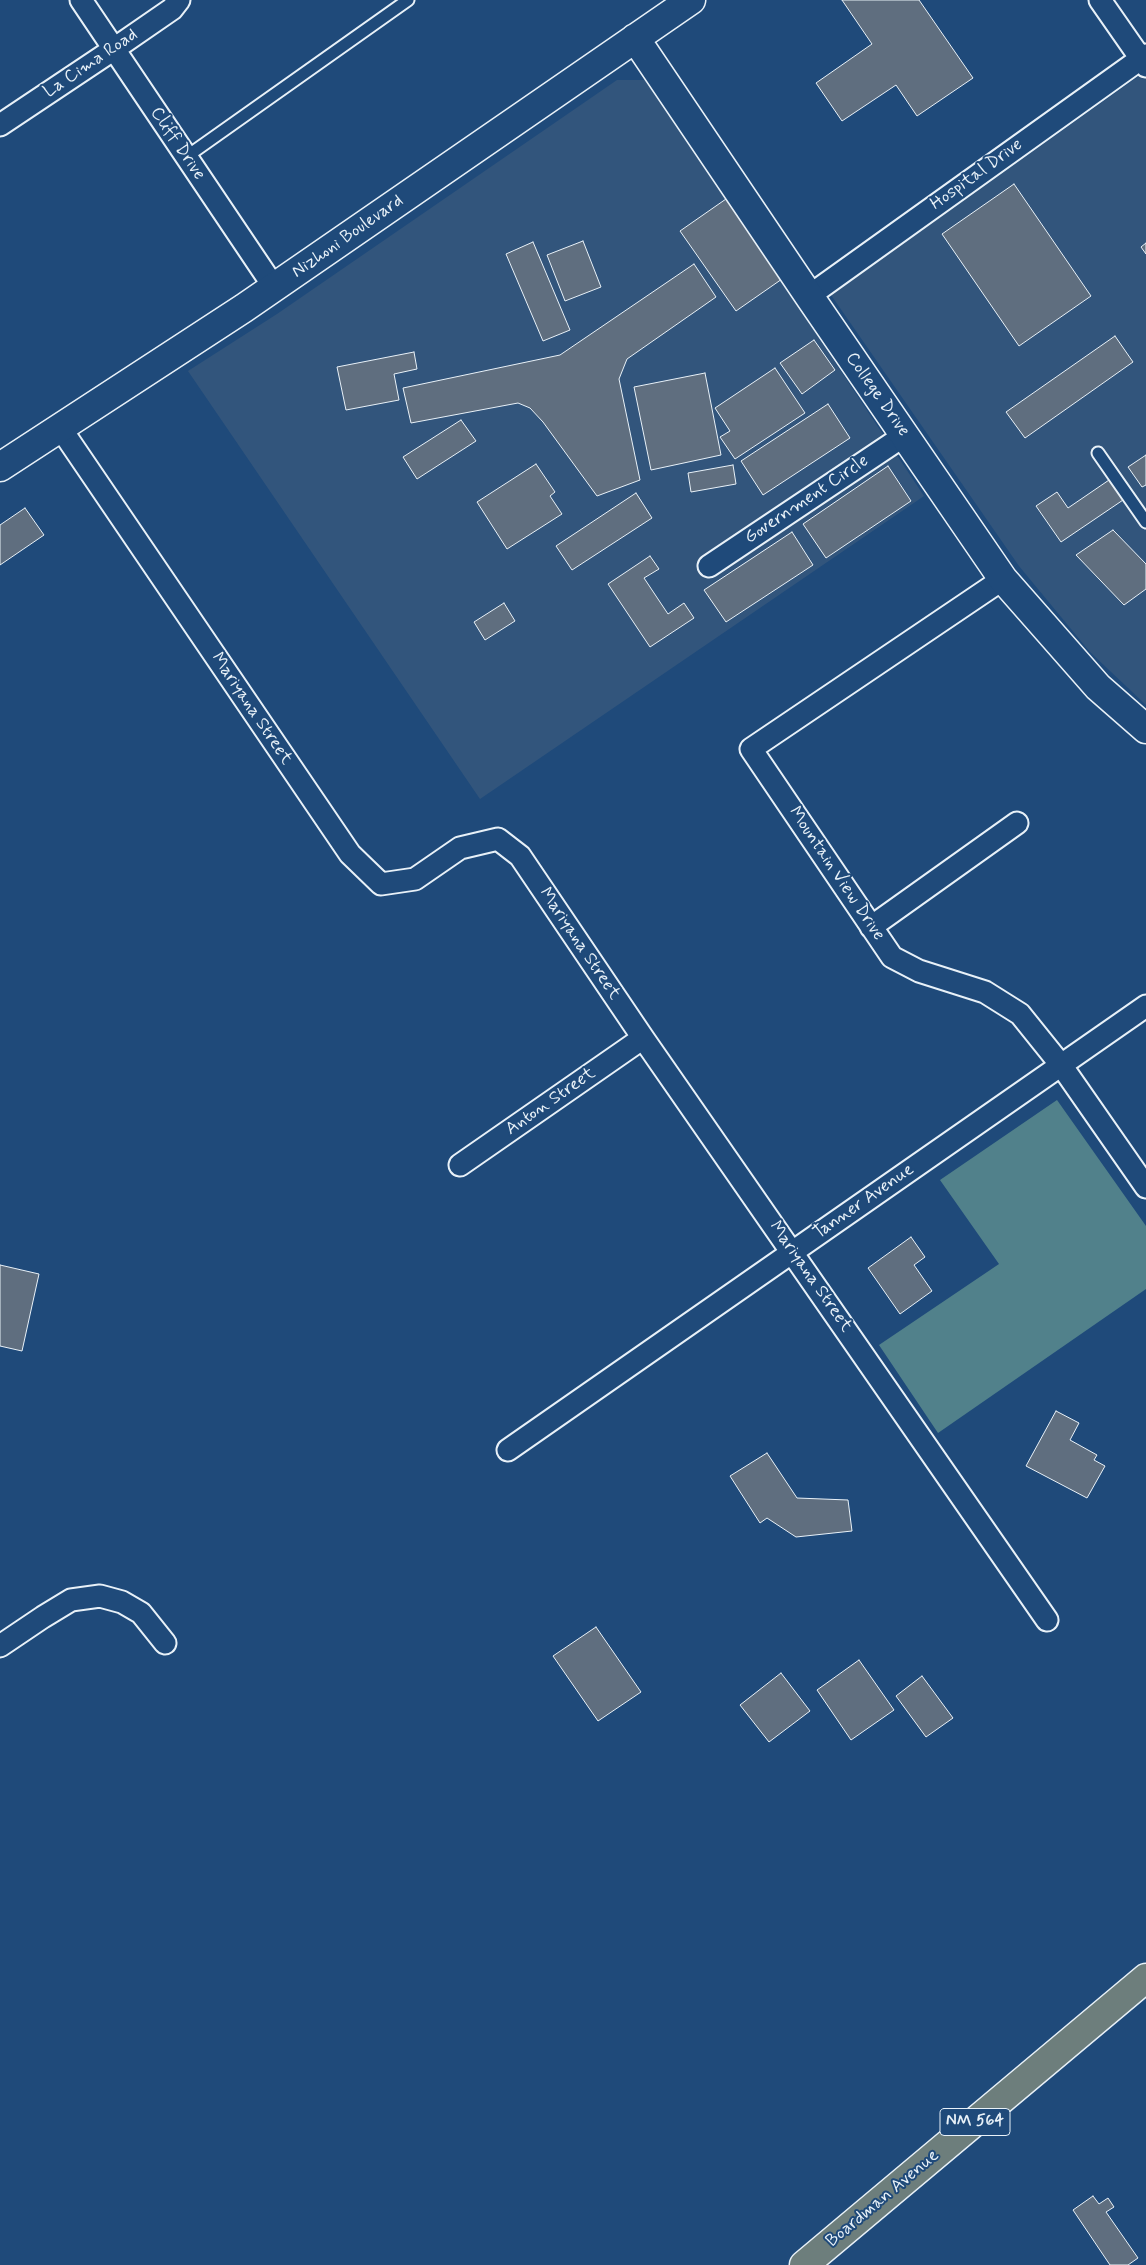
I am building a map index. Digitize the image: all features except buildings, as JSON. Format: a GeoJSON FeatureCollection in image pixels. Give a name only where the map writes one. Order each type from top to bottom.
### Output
{"type":"FeatureCollection","features":[{"type":"Feature","properties":{"kind":"main road","name":"Nizhoni Boulevard"},"geometry":{"type":"LineString","coordinates":[[0,467],[59,426],[274,287],[691,0]]}},
{"type":"Feature","properties":{"kind":"main road","name":"College Drive"},"geometry":{"type":"LineString","coordinates":[[635,38],[1003,579],[1098,687],[1146,729]]}},
{"type":"Feature","properties":{"kind":"main road","name":"Boardman Avenue"},"geometry":{"type":"LineString","coordinates":[[804,2265],[1146,1978]]}},
{"type":"Feature","properties":{"kind":"street","name":"Cliff Drive"},"geometry":{"type":"LineString","coordinates":[[81,0],[274,287]]}},
{"type":"Feature","properties":{"kind":"street","name":"La Cima Road"},"geometry":{"type":"LineString","coordinates":[[0,124],[172,9],[179,0]]}},
{"type":"Feature","properties":{"kind":"street"},"geometry":{"type":"LineString","coordinates":[[1100,0],[1144,60]]}},
{"type":"Feature","properties":{"kind":"street","name":"Hospital Drive"},"geometry":{"type":"LineString","coordinates":[[809,296],[1144,60]]}},
{"type":"Feature","properties":{"kind":"street","name":"Mariyana Street"},"geometry":{"type":"LineString","coordinates":[[59,426],[350,854],[381,884],[415,880],[460,848],[498,839],[520,856],[643,1038],[1047,1620]]}},
{"type":"Feature","properties":{"kind":"street","name":"Government Circle"},"geometry":{"type":"LineString","coordinates":[[709,566],[905,435]]}},
{"type":"Feature","properties":{"kind":"street","name":"Mountain View Drive"},"geometry":{"type":"LineString","coordinates":[[1003,579],[751,749],[892,958],[918,971],[985,992],[1020,1014],[1061,1065],[1146,1187]]}},
{"type":"Feature","properties":{"kind":"street"},"geometry":{"type":"LineString","coordinates":[[871,927],[1017,823]]}},
{"type":"Feature","properties":{"kind":"street","name":"Tanner Avenue"},"geometry":{"type":"LineString","coordinates":[[508,1450],[1146,1006]]}},
{"type":"Feature","properties":{"kind":"street","name":"Anton Street"},"geometry":{"type":"LineString","coordinates":[[460,1165],[643,1038]]}},
{"type":"Feature","properties":{"kind":"street"},"geometry":{"type":"LineString","coordinates":[[0,1646],[42,1617],[71,1600],[100,1596],[122,1602],[141,1613],[165,1643]]}},
{"type":"Feature","properties":{"kind":"lane"},"geometry":{"type":"LineString","coordinates":[[186,157],[408,0]]}},
{"type":"Feature","properties":{"kind":"lane"},"geometry":{"type":"LineString","coordinates":[[1098,453],[1146,522]]}},
{"type":"Feature","properties":{"kind":"shaded area"},"geometry":{"type":"Polygon","coordinates":[[[1146,71],[1146,705],[1090,652],[1019,566],[831,295],[1146,71]]]}},
{"type":"Feature","properties":{"kind":"shaded area"},"geometry":{"type":"Polygon","coordinates":[[[617,80],[647,80],[924,496],[480,799],[188,371],[277,314],[617,80]]]}},
{"type":"Feature","properties":{"kind":"green space"},"geometry":{"type":"Polygon","coordinates":[[[1057,1100],[1146,1226],[1146,1289],[938,1433],[879,1345],[999,1264],[940,1180],[1057,1100]]]}}]}
